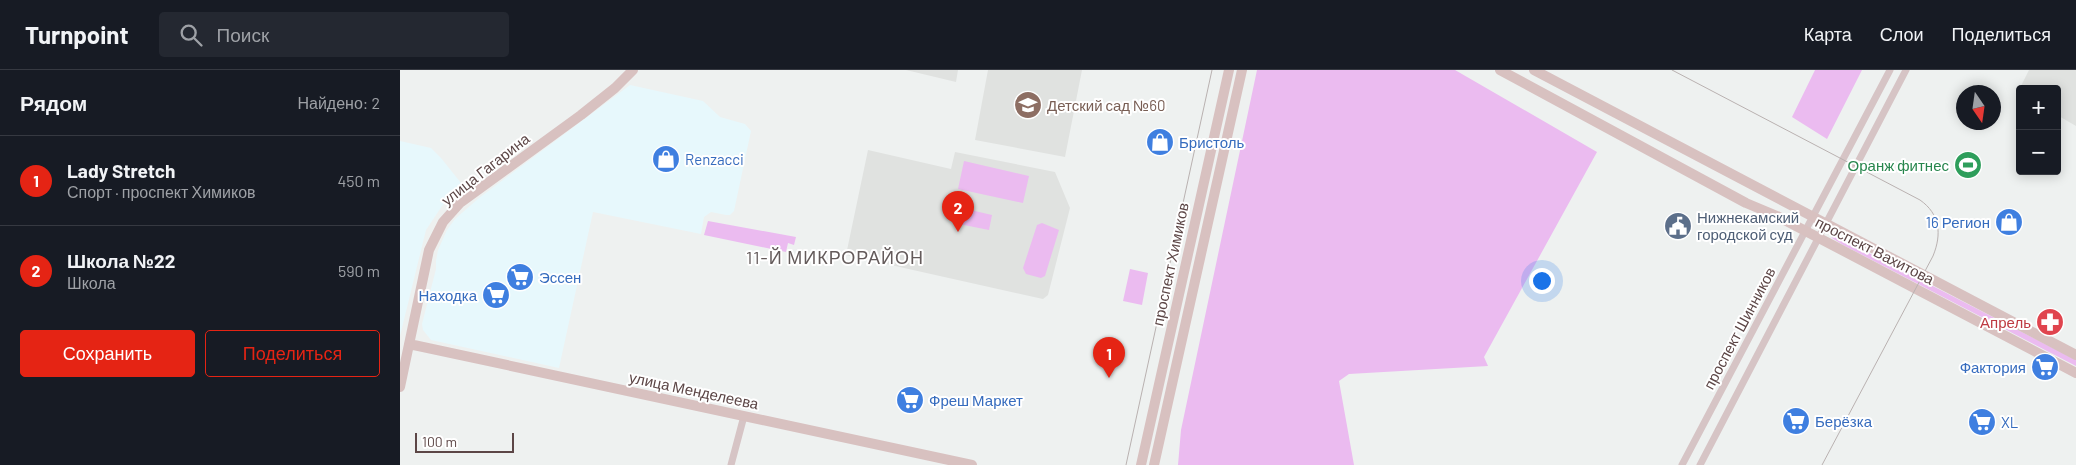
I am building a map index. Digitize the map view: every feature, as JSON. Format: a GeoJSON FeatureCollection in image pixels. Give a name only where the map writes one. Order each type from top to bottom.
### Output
{"type":"FeatureCollection","features":[{"type":"Feature","properties":{"kind":"main road","name":"улица Гагарина"},"geometry":{"type":"LineString","coordinates":[[400,387],[429,250],[437,232],[448,215],[460,203],[581,115],[615,88],[633,70]]}},
{"type":"Feature","properties":{"kind":"main road","name":"проспект Химиков"},"geometry":{"type":"LineString","coordinates":[[1141,465],[1229,70]]}},
{"type":"Feature","properties":{"kind":"main road","name":"проспект Химиков"},"geometry":{"type":"LineString","coordinates":[[1154,465],[1242,70]]}},
{"type":"Feature","properties":{"kind":"main road","name":"проспект Вахитова"},"geometry":{"type":"LineString","coordinates":[[1500,70],[1746,203],[1805,231],[2076,373]]}},
{"type":"Feature","properties":{"kind":"main road","name":"проспект Вахитова"},"geometry":{"type":"LineString","coordinates":[[1534,70],[2076,355]]}},
{"type":"Feature","properties":{"kind":"main road","name":"улица Менделеева"},"geometry":{"type":"LineString","coordinates":[[409,344],[972,465]]}},
{"type":"Feature","properties":{"kind":"main road"},"geometry":{"type":"LineString","coordinates":[[1168,344],[1182,346]]}},
{"type":"Feature","properties":{"kind":"street","name":"проспект Шинников"},"geometry":{"type":"LineString","coordinates":[[1682,465],[1890,70]]}},
{"type":"Feature","properties":{"kind":"street","name":"проспект Шинников"},"geometry":{"type":"LineString","coordinates":[[1700,465],[1906,70]]}},
{"type":"Feature","properties":{"kind":"street"},"geometry":{"type":"LineString","coordinates":[[1882,84],[1896,91]]}},
{"type":"Feature","properties":{"kind":"street"},"geometry":{"type":"LineString","coordinates":[[1740,354],[1750,361],[1754,361]]}},
{"type":"Feature","properties":{"kind":"street"},"geometry":{"type":"LineString","coordinates":[[731,465],[744,416]]}},
{"type":"Feature","properties":{"kind":"shaded area"},"geometry":{"type":"Polygon","coordinates":[[[906,70],[958,70],[956,82],[906,70]]]}},
{"type":"Feature","properties":{"kind":"shaded area","name":"Детский сад №60"},"geometry":{"type":"Polygon","coordinates":[[[988,70],[1082,70],[1065,157],[975,140],[988,70]]]}},
{"type":"Feature","properties":{"kind":"shaded area"},"geometry":{"type":"Polygon","coordinates":[[[1257,70],[1455,70],[1597,152],[1484,357],[1488,366],[1349,374],[1339,381],[1354,465],[1178,465],[1181,430],[1257,70]]]}},
{"type":"Feature","properties":{"kind":"shaded area"},"geometry":{"type":"Polygon","coordinates":[[[1815,70],[1862,70],[1827,139],[1792,117],[1815,70]]]}},
{"type":"Feature","properties":{"kind":"shaded area"},"geometry":{"type":"Polygon","coordinates":[[[2029,70],[2076,70],[2076,126],[2061,117],[2061,85],[2022,85],[2029,70]]]}},
{"type":"Feature","properties":{"kind":"shaded area"},"geometry":{"type":"Polygon","coordinates":[[[630,85],[703,101],[720,117],[745,124],[751,131],[734,211],[730,215],[711,212],[704,217],[701,234],[593,212],[559,368],[431,340],[423,330],[422,324],[436,269],[438,250],[447,230],[455,219],[479,198],[630,85]]]}},
{"type":"Feature","properties":{"kind":"shaded area"},"geometry":{"type":"Polygon","coordinates":[[[400,141],[431,148],[465,188],[465,192],[448,200],[426,230],[400,336],[400,141]]]}},
{"type":"Feature","properties":{"kind":"shaded area"},"geometry":{"type":"Polygon","coordinates":[[[868,150],[951,169],[955,152],[1055,172],[1070,208],[1048,295],[1043,299],[846,255],[868,150]]]}},
{"type":"Feature","properties":{"kind":"shaded area"},"geometry":{"type":"Polygon","coordinates":[[[964,161],[1029,176],[1023,203],[958,189],[964,161]]]}},
{"type":"Feature","properties":{"kind":"shaded area"},"geometry":{"type":"Polygon","coordinates":[[[962,208],[992,215],[989,230],[959,224],[962,208]]]}},
{"type":"Feature","properties":{"kind":"shaded area"},"geometry":{"type":"Polygon","coordinates":[[[708,221],[796,237],[794,245],[788,243],[786,252],[704,235],[708,221]]]}},
{"type":"Feature","properties":{"kind":"shaded area"},"geometry":{"type":"Polygon","coordinates":[[[1042,223],[1059,230],[1045,276],[1041,278],[1026,274],[1023,268],[1037,225],[1042,223]]]}},
{"type":"Feature","properties":{"kind":"shaded area"},"geometry":{"type":"Polygon","coordinates":[[[1834,235],[2076,360],[2076,366],[1843,245],[1832,238],[1831,236],[1834,235]]]}},
{"type":"Feature","properties":{"kind":"shaded area"},"geometry":{"type":"Polygon","coordinates":[[[1130,269],[1148,273],[1142,305],[1123,301],[1130,269]]]}},
{"type":"Feature","properties":{"kind":"tram line"},"geometry":{"type":"LineString","coordinates":[[1126,465],[1212,70]]}},
{"type":"Feature","properties":{"kind":"tram line"},"geometry":{"type":"LineString","coordinates":[[1672,70],[1920,200],[1927,206],[1935,218],[1938,240],[1933,256],[1822,465]]}},
{"type":"Feature","properties":{"kind":"place","name":"Детский сад №60"},"geometry":{"type":"Point","coordinates":[1028,105]}},
{"type":"Feature","properties":{"kind":"place","name":"Бристоль"},"geometry":{"type":"Point","coordinates":[1160,142]}},
{"type":"Feature","properties":{"kind":"place","name":"Renzacci"},"geometry":{"type":"Point","coordinates":[666,159]}},
{"type":"Feature","properties":{"kind":"place","name":"Оранж фитнес"},"geometry":{"type":"Point","coordinates":[1968,165]}},
{"type":"Feature","properties":{"kind":"place","name":"16 Регион"},"geometry":{"type":"Point","coordinates":[2009,222]}},
{"type":"Feature","properties":{"kind":"place","name":"Нижнекамский городской суд"},"geometry":{"type":"Point","coordinates":[1678,226]}},
{"type":"Feature","properties":{"kind":"place","name":"Школа №22"},"geometry":{"type":"Point","coordinates":[958,232]}},
{"type":"Feature","properties":{"kind":"place","name":"Эссен"},"geometry":{"type":"Point","coordinates":[520,277]}},
{"type":"Feature","properties":{"kind":"place","name":"Находка"},"geometry":{"type":"Point","coordinates":[496,295]}},
{"type":"Feature","properties":{"kind":"place","name":"Апрель"},"geometry":{"type":"Point","coordinates":[2050,322]}},
{"type":"Feature","properties":{"kind":"place","name":"Фактория"},"geometry":{"type":"Point","coordinates":[2045,367]}},
{"type":"Feature","properties":{"kind":"place","name":"Lady Stretch"},"geometry":{"type":"Point","coordinates":[1109,378]}},
{"type":"Feature","properties":{"kind":"place","name":"Фреш Маркет"},"geometry":{"type":"Point","coordinates":[910,400]}},
{"type":"Feature","properties":{"kind":"place","name":"Берёзка"},"geometry":{"type":"Point","coordinates":[1796,421]}},
{"type":"Feature","properties":{"kind":"place","name":"XL"},"geometry":{"type":"Point","coordinates":[1982,422]}},
{"type":"Feature","properties":{"kind":"district","name":"11-Й МИКРОРАЙОН"},"geometry":{"type":"Point","coordinates":[835,257]}}]}
